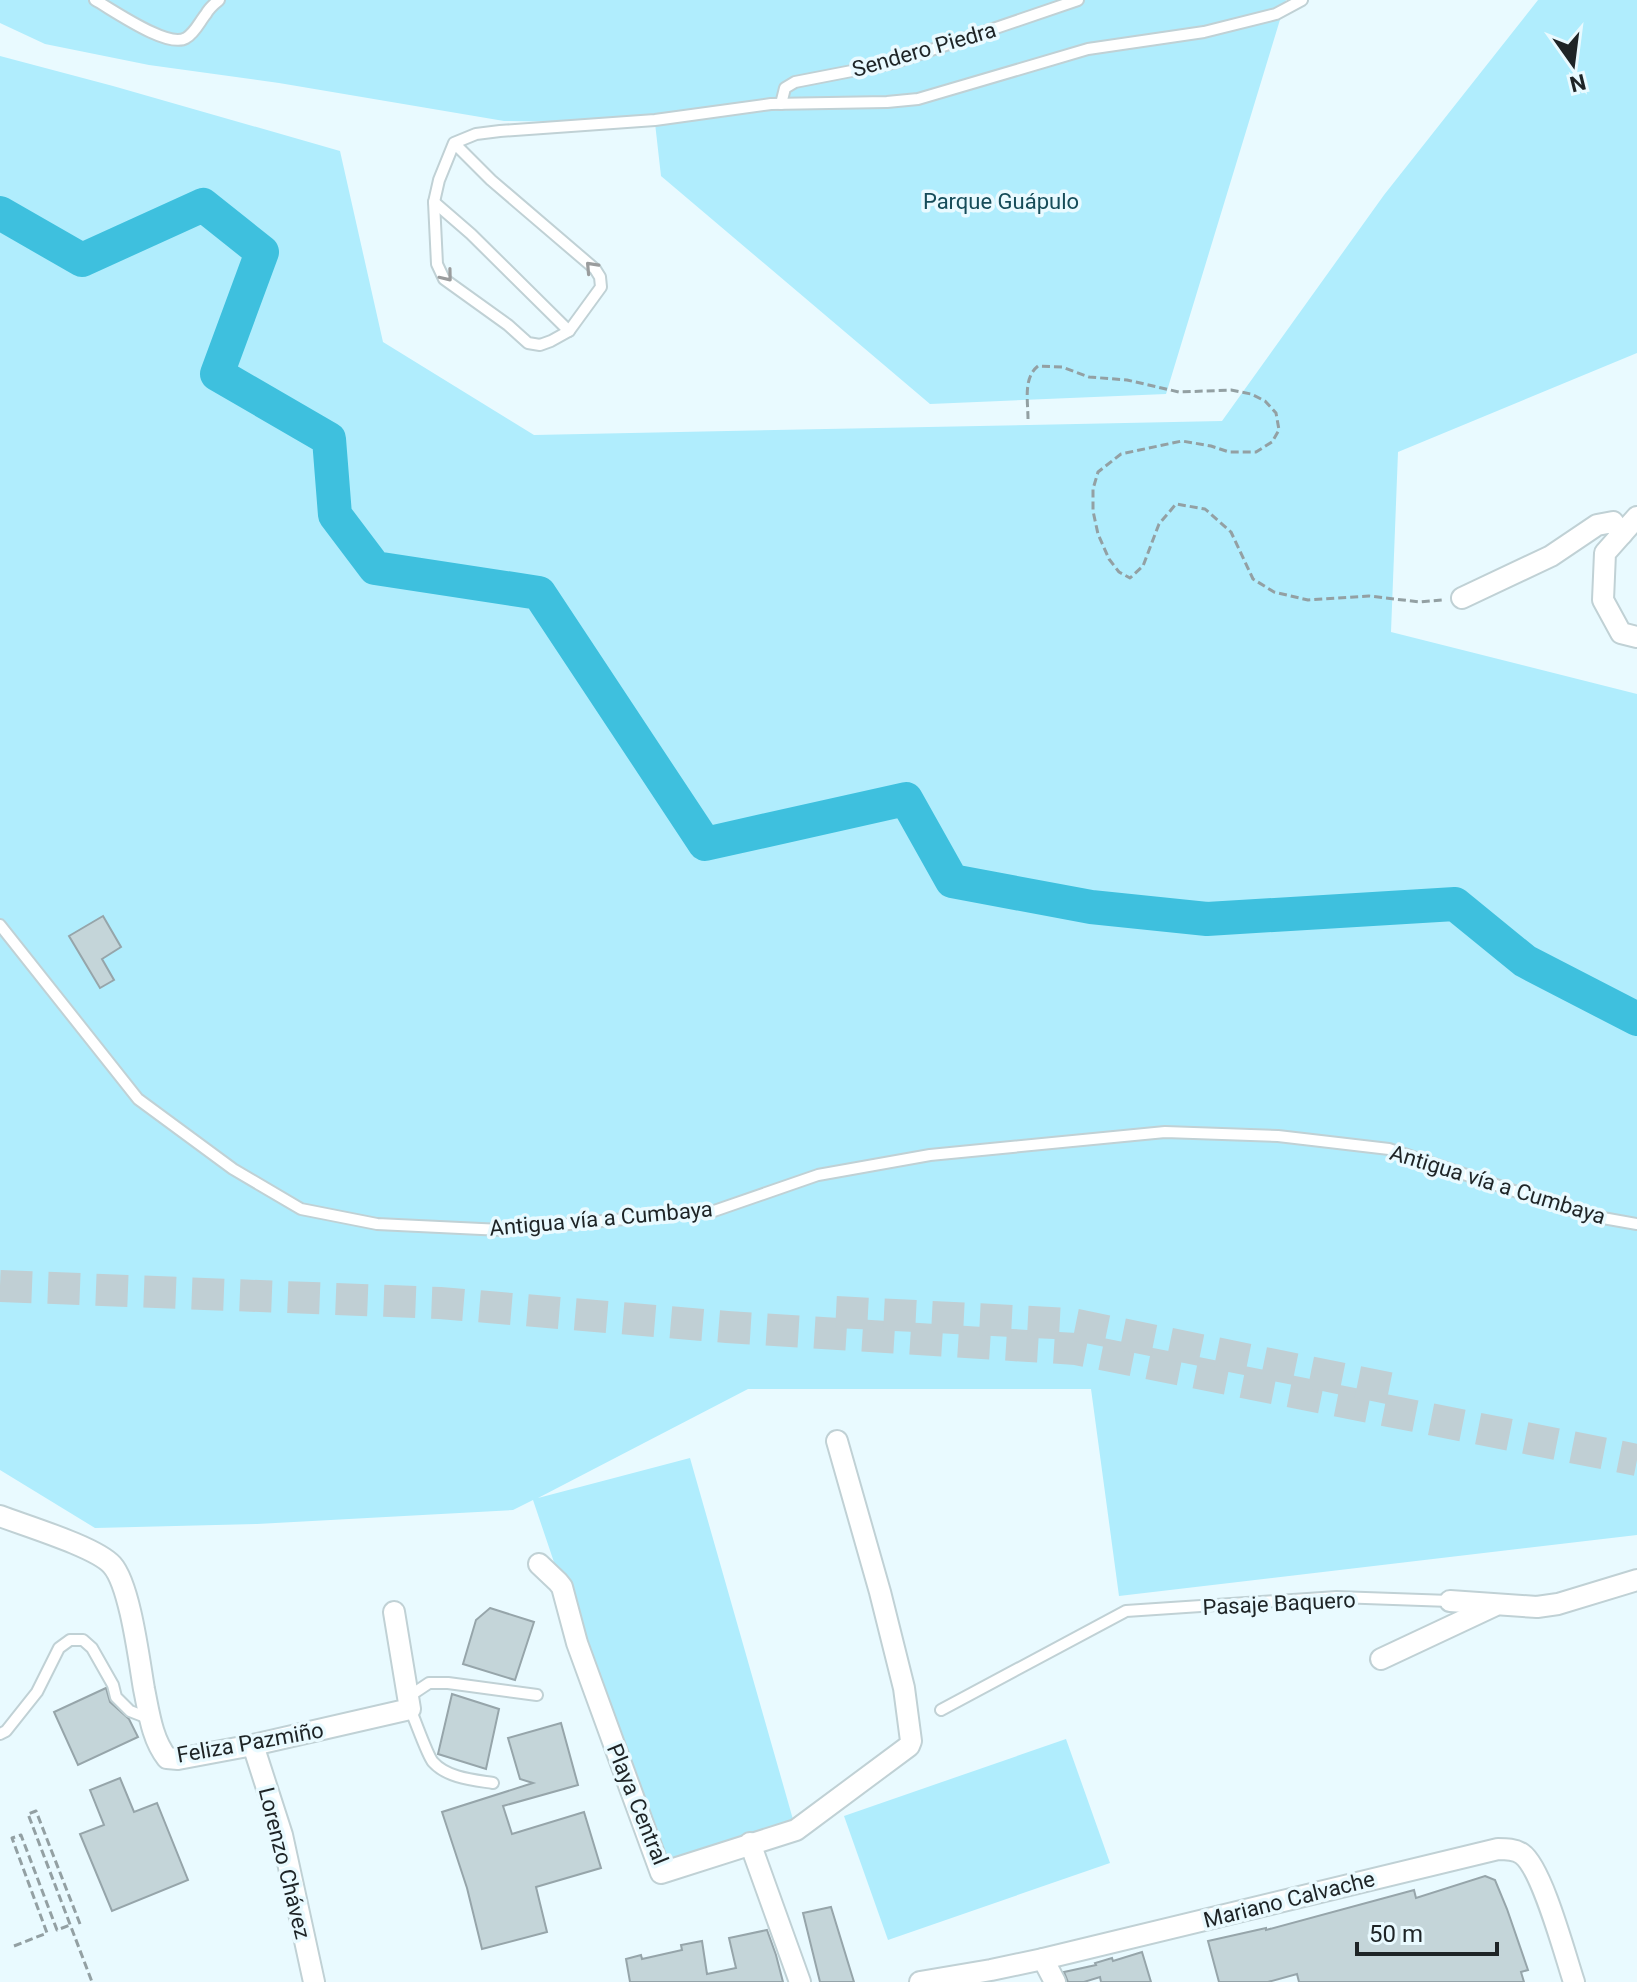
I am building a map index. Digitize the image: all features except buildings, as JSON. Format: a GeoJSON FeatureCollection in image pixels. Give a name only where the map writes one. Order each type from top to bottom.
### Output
{"type":"FeatureCollection","features":[{"type":"Feature","properties":{"kind":"street"},"geometry":{"type":"LineString","coordinates":[[1637,517],[1605,553],[1603,600],[1621,633],[1637,637]]}},
{"type":"Feature","properties":{"kind":"street"},"geometry":{"type":"LineString","coordinates":[[1462,598],[1551,556],[1597,525],[1613,522],[1622,534]]}},
{"type":"Feature","properties":{"kind":"street"},"geometry":{"type":"LineString","coordinates":[[800,1982],[750,1843],[796,1830],[911,1743],[909,1714],[896,1657],[837,1441]]}},
{"type":"Feature","properties":{"kind":"street","name":"Feliza Pazmiño"},"geometry":{"type":"LineString","coordinates":[[0,1516],[99,1554],[113,1566],[124,1586],[150,1719],[159,1748],[167,1758],[178,1759],[253,1745],[409,1703]]}},
{"type":"Feature","properties":{"kind":"street","name":"Playa Central"},"geometry":{"type":"LineString","coordinates":[[539,1564],[562,1587],[577,1643],[661,1873],[750,1843]]}},
{"type":"Feature","properties":{"kind":"street","name":"Pasaje Baquero"},"geometry":{"type":"LineString","coordinates":[[1450,1601],[1537,1607],[1558,1604],[1637,1580]]}},
{"type":"Feature","properties":{"kind":"street"},"geometry":{"type":"LineString","coordinates":[[1381,1659],[1497,1605]]}},
{"type":"Feature","properties":{"kind":"street"},"geometry":{"type":"LineString","coordinates":[[394,1612],[409,1703]]}},
{"type":"Feature","properties":{"kind":"street","name":"Lorenzo Chávez"},"geometry":{"type":"LineString","coordinates":[[253,1745],[282,1835],[314,1982]]}},
{"type":"Feature","properties":{"kind":"street","name":"Mariano Calvache"},"geometry":{"type":"LineString","coordinates":[[920,1982],[983,1976],[1490,1850],[1508,1849],[1521,1853],[1534,1868],[1574,1982]]}},
{"type":"Feature","properties":{"kind":"street"},"geometry":{"type":"LineString","coordinates":[[1043,1959],[1055,1982]]}},
{"type":"Feature","properties":{"kind":"lane"},"geometry":{"type":"LineString","coordinates":[[95,0],[161,37],[176,40],[185,39],[219,0]]}},
{"type":"Feature","properties":{"kind":"lane","name":"Sendero Piedra"},"geometry":{"type":"LineString","coordinates":[[781,104],[785,88],[795,82],[893,63],[1078,0]]}},
{"type":"Feature","properties":{"kind":"lane"},"geometry":{"type":"LineString","coordinates":[[454,143],[482,173],[595,269],[600,277],[601,287],[569,331],[540,345],[528,343],[444,279],[437,264],[434,202],[454,143],[476,134],[500,131],[655,120],[781,104],[918,99],[1088,49],[1204,32],[1276,14],[1302,0]]}},
{"type":"Feature","properties":{"kind":"lane"},"geometry":{"type":"LineString","coordinates":[[434,202],[471,234],[569,331]]}},
{"type":"Feature","properties":{"kind":"lane","name":"Antigua vía a Cumbaya"},"geometry":{"type":"LineString","coordinates":[[0,925],[138,1099],[233,1169],[301,1209],[377,1224],[502,1230],[714,1211],[818,1175],[930,1155],[1165,1132],[1278,1136],[1389,1149],[1586,1215],[1637,1224]]}},
{"type":"Feature","properties":{"kind":"lane","name":"Pasaje Baquero"},"geometry":{"type":"LineString","coordinates":[[941,1710],[1126,1611],[1337,1597],[1450,1601]]}},
{"type":"Feature","properties":{"kind":"lane"},"geometry":{"type":"LineString","coordinates":[[0,1734],[6,1731],[37,1692],[59,1648],[70,1640],[83,1640],[92,1648],[113,1685],[116,1697],[130,1711],[150,1719]]}},
{"type":"Feature","properties":{"kind":"lane"},"geometry":{"type":"LineString","coordinates":[[493,1783],[466,1779],[432,1761],[409,1703],[429,1683],[537,1695]]}},
{"type":"Feature","properties":{"kind":"path"},"geometry":{"type":"LineString","coordinates":[[1028,419],[1028,383],[1031,372],[1038,366],[1062,367],[1089,377],[1127,380],[1179,392],[1231,390],[1251,394],[1265,401],[1276,413],[1279,430],[1272,442],[1256,452],[1229,452],[1182,441],[1121,454],[1098,472],[1093,489],[1093,511],[1098,534],[1109,559],[1119,572],[1130,578],[1143,566],[1159,524],[1176,504],[1205,509],[1231,532],[1253,579],[1274,592],[1308,600],[1369,596],[1420,602],[1462,598]]}},
{"type":"Feature","properties":{"kind":"path"},"geometry":{"type":"LineString","coordinates":[[80,1924],[36,1811],[28,1814],[92,1982]]}},
{"type":"Feature","properties":{"kind":"path"},"geometry":{"type":"LineString","coordinates":[[14,1946],[47,1933],[12,1838],[21,1835],[57,1930],[70,1925]]}},
{"type":"Feature","properties":{"kind":"green space","name":"Parque Guápulo"},"geometry":{"type":"Polygon","coordinates":[[[0,0],[1286,0],[1166,394],[930,404],[661,176],[655,123],[504,121],[279,83],[149,65],[45,44],[0,23],[0,0]]]}},
{"type":"Feature","properties":{"kind":"green space"},"geometry":{"type":"Polygon","coordinates":[[[1538,0],[1637,0],[1637,353],[1398,452],[1391,632],[1637,694],[1637,1535],[1119,1596],[1091,1389],[748,1389],[538,1498],[690,1458],[796,1830],[658,1870],[533,1500],[513,1510],[257,1524],[95,1528],[0,1470],[0,56],[340,151],[383,342],[534,435],[1222,421],[1384,195],[1538,0]]]}},
{"type":"Feature","properties":{"kind":"green space"},"geometry":{"type":"Polygon","coordinates":[[[1066,1739],[1110,1863],[888,1940],[844,1816],[1066,1739]]]}},
{"type":"Feature","properties":{"kind":"waterway"},"geometry":{"type":"LineString","coordinates":[[0,213],[82,260],[203,205],[262,252],[217,374],[329,439],[335,515],[375,568],[539,593],[705,844],[906,799],[952,881],[1091,907],[1207,919],[1455,904],[1525,961],[1637,1019]]}},
{"type":"Feature","properties":{"kind":"tunnel"},"geometry":{"type":"LineString","coordinates":[[0,1286],[440,1303],[727,1327],[1076,1349],[1637,1460]]}},
{"type":"Feature","properties":{"kind":"tunnel"},"geometry":{"type":"LineString","coordinates":[[836,1312],[1072,1324],[1403,1391]]}}]}
